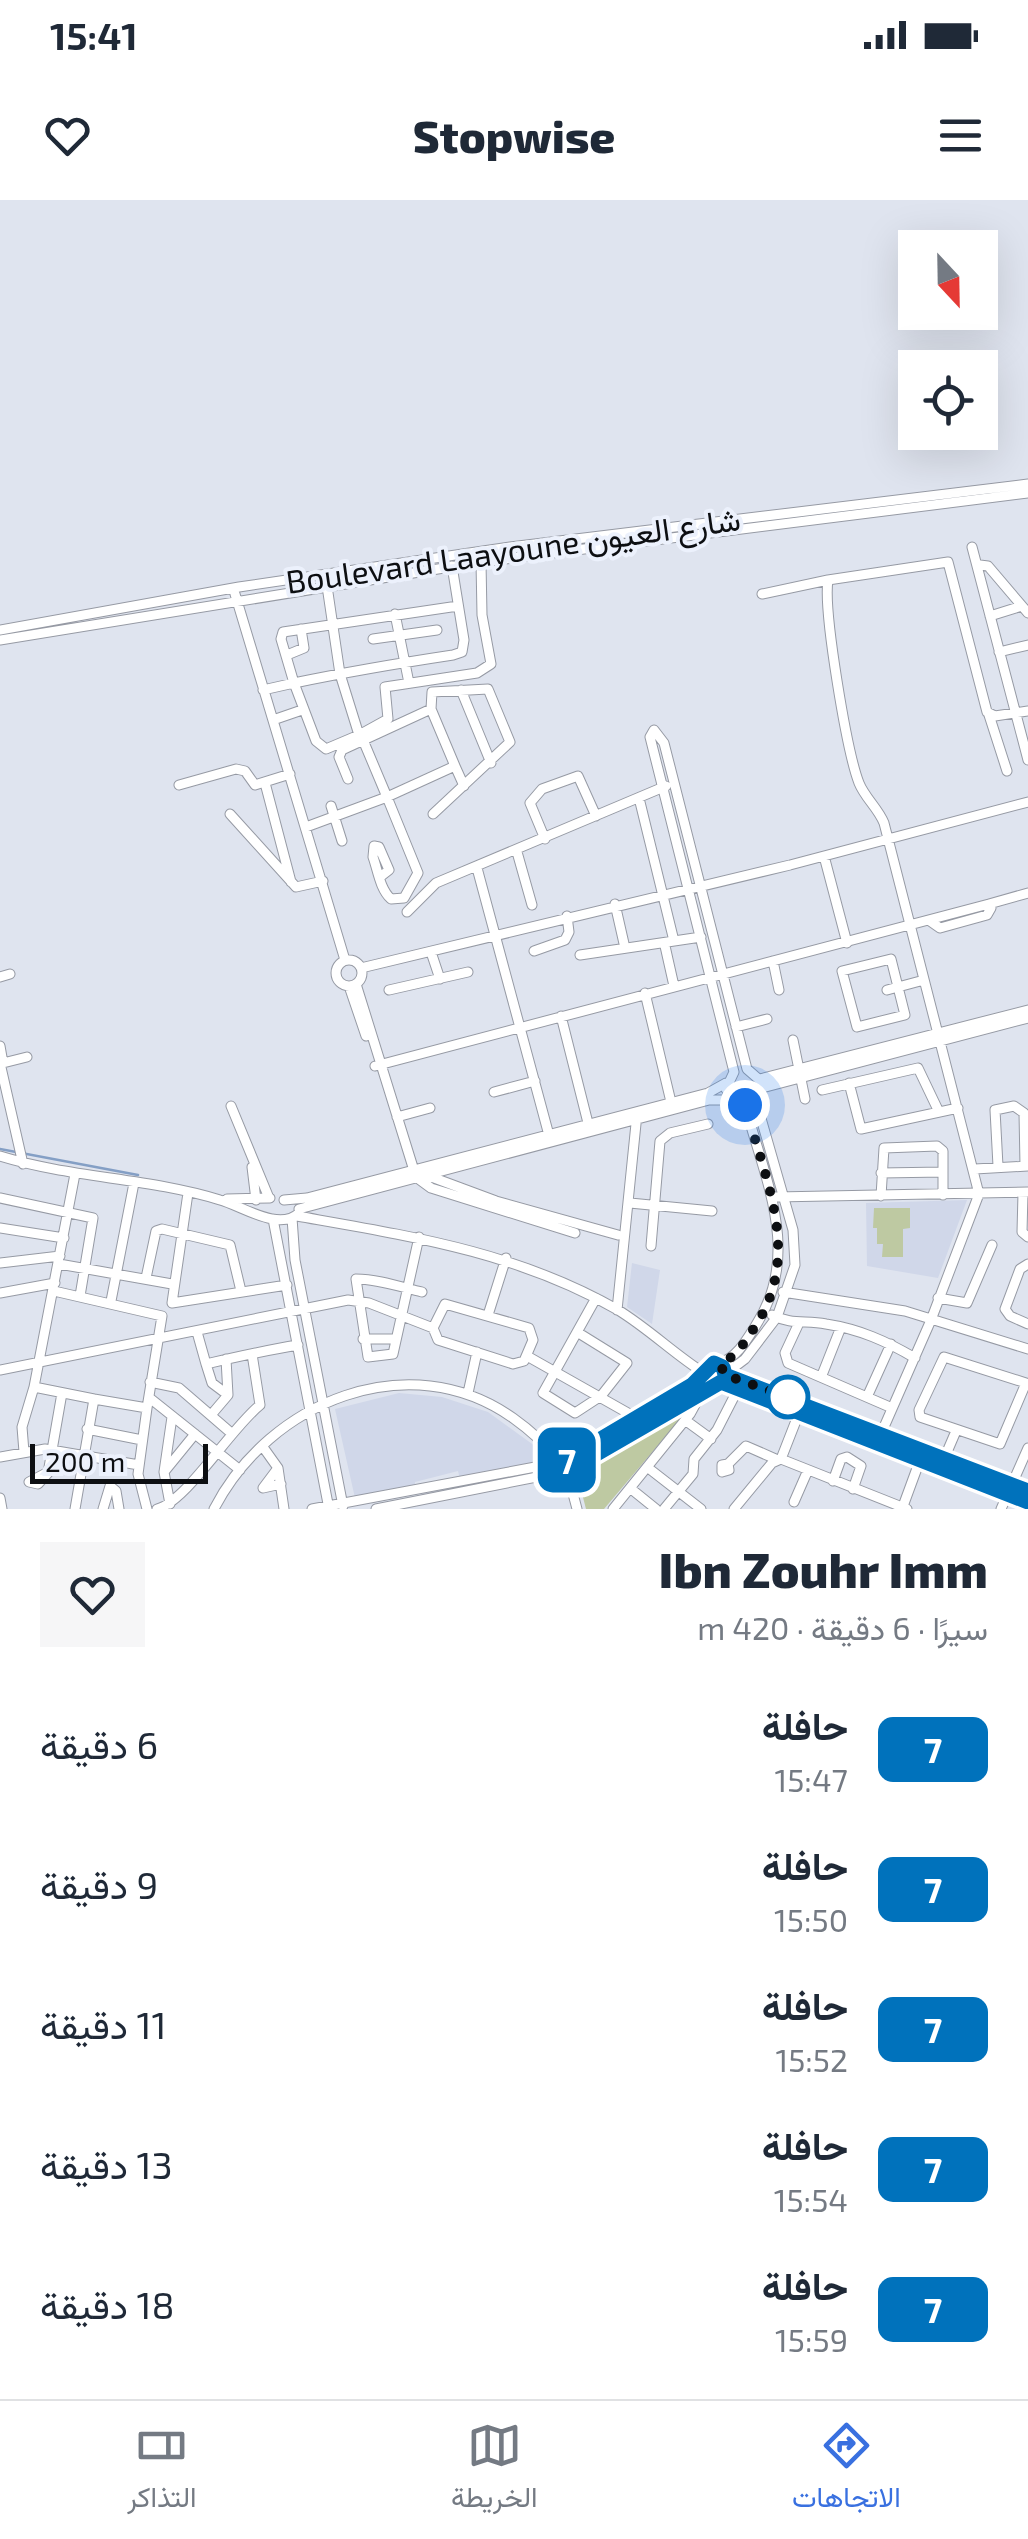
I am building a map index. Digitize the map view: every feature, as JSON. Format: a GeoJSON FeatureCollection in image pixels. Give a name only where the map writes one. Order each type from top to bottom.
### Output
{"type":"FeatureCollection","features":[{"type":"Feature","properties":{"kind":"street","name":"Boulevard Laayoune شارع العيون"},"geometry":{"type":"LineString","coordinates":[[0,630],[510,547],[1028,484]]}},
{"type":"Feature","properties":{"kind":"street","name":"Boulevard Laayoune شارع العيون"},"geometry":{"type":"LineString","coordinates":[[0,640],[235,593],[328,586],[480,562],[1028,493]]}},
{"type":"Feature","properties":{"kind":"street"},"geometry":{"type":"LineString","coordinates":[[972,547],[980,564],[1028,760]]}},
{"type":"Feature","properties":{"kind":"street"},"geometry":{"type":"LineString","coordinates":[[348,779],[339,753],[388,719],[385,687],[477,673],[491,664],[482,615],[480,562]]}},
{"type":"Feature","properties":{"kind":"street"},"geometry":{"type":"LineString","coordinates":[[762,594],[948,562],[1007,772]]}},
{"type":"Feature","properties":{"kind":"street"},"geometry":{"type":"LineString","coordinates":[[980,564],[988,566],[1025,609],[990,616]]}},
{"type":"Feature","properties":{"kind":"street"},"geometry":{"type":"LineString","coordinates":[[263,690],[462,652],[452,566]]}},
{"type":"Feature","properties":{"kind":"street"},"geometry":{"type":"LineString","coordinates":[[828,580],[850,753],[861,789],[877,806],[888,840],[979,1194],[932,1320],[879,1438]]}},
{"type":"Feature","properties":{"kind":"street"},"geometry":{"type":"LineString","coordinates":[[328,586],[340,674],[361,738],[418,873],[398,901],[388,896],[380,878]]}},
{"type":"Feature","properties":{"kind":"street"},"geometry":{"type":"LineString","coordinates":[[235,593],[345,960],[361,968],[824,856],[1028,802]]}},
{"type":"Feature","properties":{"kind":"street"},"geometry":{"type":"LineString","coordinates":[[431,710],[361,738],[323,748],[302,710],[282,634],[458,606]]}},
{"type":"Feature","properties":{"kind":"street"},"geometry":{"type":"LineString","coordinates":[[396,614],[409,683]]}},
{"type":"Feature","properties":{"kind":"street"},"geometry":{"type":"LineString","coordinates":[[287,656],[304,648],[301,629]]}},
{"type":"Feature","properties":{"kind":"street"},"geometry":{"type":"LineString","coordinates":[[373,640],[437,630]]}},
{"type":"Feature","properties":{"kind":"street"},"geometry":{"type":"LineString","coordinates":[[999,652],[1028,645]]}},
{"type":"Feature","properties":{"kind":"street"},"geometry":{"type":"LineString","coordinates":[[461,690],[491,763]]}},
{"type":"Feature","properties":{"kind":"street"},"geometry":{"type":"LineString","coordinates":[[433,814],[491,763],[510,742],[507,725],[491,690],[431,693],[431,710],[464,786]]}},
{"type":"Feature","properties":{"kind":"street"},"geometry":{"type":"LineString","coordinates":[[274,720],[302,710]]}},
{"type":"Feature","properties":{"kind":"street"},"geometry":{"type":"LineString","coordinates":[[990,715],[1028,711]]}},
{"type":"Feature","properties":{"kind":"street"},"geometry":{"type":"LineString","coordinates":[[669,785],[651,731],[658,730],[662,737],[669,785],[716,975],[734,1072]]}},
{"type":"Feature","properties":{"kind":"street"},"geometry":{"type":"LineString","coordinates":[[306,826],[334,818],[455,766]]}},
{"type":"Feature","properties":{"kind":"street"},"geometry":{"type":"LineString","coordinates":[[179,785],[236,768],[244,771],[253,784],[290,774]]}},
{"type":"Feature","properties":{"kind":"street"},"geometry":{"type":"LineString","coordinates":[[545,840],[530,803],[542,789],[578,776],[596,816]]}},
{"type":"Feature","properties":{"kind":"street"},"geometry":{"type":"LineString","coordinates":[[265,783],[291,882]]}},
{"type":"Feature","properties":{"kind":"street"},"geometry":{"type":"LineString","coordinates":[[408,912],[436,883],[518,852],[669,785]]}},
{"type":"Feature","properties":{"kind":"street"},"geometry":{"type":"LineString","coordinates":[[639,798],[662,893],[674,986]]}},
{"type":"Feature","properties":{"kind":"street"},"geometry":{"type":"LineString","coordinates":[[331,806],[342,841]]}},
{"type":"Feature","properties":{"kind":"street"},"geometry":{"type":"LineString","coordinates":[[230,814],[298,888],[323,881]]}},
{"type":"Feature","properties":{"kind":"street"},"geometry":{"type":"LineString","coordinates":[[518,852],[532,905]]}},
{"type":"Feature","properties":{"kind":"street"},"geometry":{"type":"LineString","coordinates":[[824,856],[847,943]]}},
{"type":"Feature","properties":{"kind":"street"},"geometry":{"type":"LineString","coordinates":[[476,868],[550,1138]]}},
{"type":"Feature","properties":{"kind":"street"},"geometry":{"type":"LineString","coordinates":[[693,885],[702,937],[736,1027],[746,1069],[761,1083]]}},
{"type":"Feature","properties":{"kind":"street"},"geometry":{"type":"LineString","coordinates":[[378,1064],[930,921],[937,928],[979,918],[992,912],[989,904],[1028,893]]}},
{"type":"Feature","properties":{"kind":"street"},"geometry":{"type":"LineString","coordinates":[[615,904],[625,948]]}},
{"type":"Feature","properties":{"kind":"street"},"geometry":{"type":"LineString","coordinates":[[534,951],[565,940],[569,932],[566,916]]}},
{"type":"Feature","properties":{"kind":"street"},"geometry":{"type":"LineString","coordinates":[[580,955],[702,937]]}},
{"type":"Feature","properties":{"kind":"street"},"geometry":{"type":"LineString","coordinates":[[432,952],[440,978]]}},
{"type":"Feature","properties":{"kind":"street"},"geometry":{"type":"LineString","coordinates":[[891,958],[900,986],[905,1016],[859,1027],[853,1019],[842,971],[891,958]]}},
{"type":"Feature","properties":{"kind":"street"},"geometry":{"type":"LineString","coordinates":[[345,960],[335,972],[339,983],[353,985]]}},
{"type":"Feature","properties":{"kind":"street"},"geometry":{"type":"LineString","coordinates":[[773,962],[780,990]]}},
{"type":"Feature","properties":{"kind":"street"},"geometry":{"type":"LineString","coordinates":[[361,968],[353,985],[415,1174],[431,1188],[574,1233]]}},
{"type":"Feature","properties":{"kind":"street"},"geometry":{"type":"LineString","coordinates":[[389,990],[468,972]]}},
{"type":"Feature","properties":{"kind":"street"},"geometry":{"type":"LineString","coordinates":[[887,990],[924,980]]}},
{"type":"Feature","properties":{"kind":"street"},"geometry":{"type":"LineString","coordinates":[[645,993],[672,1102]]}},
{"type":"Feature","properties":{"kind":"street"},"geometry":{"type":"LineString","coordinates":[[376,1509],[436,1499],[565,1467],[745,1359],[789,1293],[796,1250],[775,1197],[751,1103],[761,1083],[1028,1010]]}},
{"type":"Feature","properties":{"kind":"street"},"geometry":{"type":"LineString","coordinates":[[561,1016],[588,1124]]}},
{"type":"Feature","properties":{"kind":"street"},"geometry":{"type":"LineString","coordinates":[[939,1037],[1028,1018]]}},
{"type":"Feature","properties":{"kind":"street"},"geometry":{"type":"LineString","coordinates":[[736,1027],[767,1019]]}},
{"type":"Feature","properties":{"kind":"street"},"geometry":{"type":"LineString","coordinates":[[793,1040],[805,1100]]}},
{"type":"Feature","properties":{"kind":"street"},"geometry":{"type":"LineString","coordinates":[[21,1164],[1,1057],[27,1057]]}},
{"type":"Feature","properties":{"kind":"street"},"geometry":{"type":"LineString","coordinates":[[378,1064],[415,1174]]}},
{"type":"Feature","properties":{"kind":"street"},"geometry":{"type":"LineString","coordinates":[[822,1090],[918,1068],[939,1112]]}},
{"type":"Feature","properties":{"kind":"street"},"geometry":{"type":"LineString","coordinates":[[273,1219],[415,1174],[713,1091],[734,1072],[746,1069]]}},
{"type":"Feature","properties":{"kind":"street"},"geometry":{"type":"LineString","coordinates":[[494,1092],[535,1081]]}},
{"type":"Feature","properties":{"kind":"street"},"geometry":{"type":"LineString","coordinates":[[726,1083],[731,1100]]}},
{"type":"Feature","properties":{"kind":"street"},"geometry":{"type":"LineString","coordinates":[[849,1083],[862,1129],[958,1108]]}},
{"type":"Feature","properties":{"kind":"street"},"geometry":{"type":"LineString","coordinates":[[550,1138],[588,1124],[709,1100],[751,1103]]}},
{"type":"Feature","properties":{"kind":"street"},"geometry":{"type":"LineString","coordinates":[[232,1106],[252,1165],[269,1198]]}},
{"type":"Feature","properties":{"kind":"street"},"geometry":{"type":"LineString","coordinates":[[974,1169],[1026,1166],[1024,1112],[1014,1106],[994,1110],[998,1166]]}},
{"type":"Feature","properties":{"kind":"street"},"geometry":{"type":"LineString","coordinates":[[397,1117],[430,1108]]}},
{"type":"Feature","properties":{"kind":"street"},"geometry":{"type":"LineString","coordinates":[[617,1310],[637,1115]]}},
{"type":"Feature","properties":{"kind":"street"},"geometry":{"type":"LineString","coordinates":[[650,1246],[660,1141],[670,1133],[708,1124]]}},
{"type":"Feature","properties":{"kind":"street"},"geometry":{"type":"LineString","coordinates":[[881,1196],[884,1148],[909,1146],[939,1147],[944,1195]]}},
{"type":"Feature","properties":{"kind":"street"},"geometry":{"type":"LineString","coordinates":[[0,1156],[74,1174],[255,1204],[269,1198],[284,1200],[415,1174],[496,1202],[618,1235]]}},
{"type":"Feature","properties":{"kind":"street"},"geometry":{"type":"LineString","coordinates":[[0,1164],[21,1164]]}},
{"type":"Feature","properties":{"kind":"street"},"geometry":{"type":"LineString","coordinates":[[252,1165],[255,1204],[273,1219],[329,1508]]}},
{"type":"Feature","properties":{"kind":"street"},"geometry":{"type":"LineString","coordinates":[[881,1173],[943,1172]]}},
{"type":"Feature","properties":{"kind":"street"},"geometry":{"type":"LineString","coordinates":[[24,1452],[22,1427],[34,1387],[74,1174]]}},
{"type":"Feature","properties":{"kind":"street"},"geometry":{"type":"LineString","coordinates":[[111,1302],[134,1183]]}},
{"type":"Feature","properties":{"kind":"street"},"geometry":{"type":"LineString","coordinates":[[172,1304],[188,1192]]}},
{"type":"Feature","properties":{"kind":"street"},"geometry":{"type":"LineString","coordinates":[[775,1197],[1025,1192],[1022,1232],[1028,1237]]}},
{"type":"Feature","properties":{"kind":"street"},"geometry":{"type":"LineString","coordinates":[[614,1509],[685,1420],[714,1376],[737,1353],[776,1291],[781,1249],[775,1197]]}},
{"type":"Feature","properties":{"kind":"street"},"geometry":{"type":"LineString","coordinates":[[0,1198],[94,1220],[80,1296]]}},
{"type":"Feature","properties":{"kind":"street"},"geometry":{"type":"LineString","coordinates":[[284,1200],[297,1213],[419,1236],[506,1258],[596,1298],[738,1389],[861,1437],[879,1438],[920,1460],[1009,1489],[1028,1491]]}},
{"type":"Feature","properties":{"kind":"street"},"geometry":{"type":"LineString","coordinates":[[332,1220],[335,1200]]}},
{"type":"Feature","properties":{"kind":"street"},"geometry":{"type":"LineString","coordinates":[[630,1203],[712,1211]]}},
{"type":"Feature","properties":{"kind":"street"},"geometry":{"type":"LineString","coordinates":[[297,1213],[305,1309],[343,1506]]}},
{"type":"Feature","properties":{"kind":"street"},"geometry":{"type":"LineString","coordinates":[[0,1228],[64,1238]]}},
{"type":"Feature","properties":{"kind":"street"},"geometry":{"type":"LineString","coordinates":[[146,1278],[156,1230],[181,1232],[230,1246],[241,1291]]}},
{"type":"Feature","properties":{"kind":"street"},"geometry":{"type":"LineString","coordinates":[[419,1236],[406,1288],[392,1356],[367,1356],[358,1278],[406,1288],[422,1292]]}},
{"type":"Feature","properties":{"kind":"street"},"geometry":{"type":"LineString","coordinates":[[938,1298],[968,1304],[992,1245]]}},
{"type":"Feature","properties":{"kind":"street"},"geometry":{"type":"LineString","coordinates":[[488,1315],[506,1258]]}},
{"type":"Feature","properties":{"kind":"street"},"geometry":{"type":"LineString","coordinates":[[0,1262],[60,1260],[172,1284]]}},
{"type":"Feature","properties":{"kind":"street"},"geometry":{"type":"LineString","coordinates":[[1028,1264],[1020,1269],[1005,1309],[1010,1316],[1028,1324]]}},
{"type":"Feature","properties":{"kind":"street"},"geometry":{"type":"LineString","coordinates":[[147,1509],[139,1465],[160,1314],[172,1304],[287,1284]]}},
{"type":"Feature","properties":{"kind":"street"},"geometry":{"type":"LineString","coordinates":[[0,1293],[54,1287],[160,1314]]}},
{"type":"Feature","properties":{"kind":"street"},"geometry":{"type":"LineString","coordinates":[[776,1291],[905,1311],[1028,1349]]}},
{"type":"Feature","properties":{"kind":"street"},"geometry":{"type":"LineString","coordinates":[[577,1332],[626,1361],[621,1374],[601,1396],[578,1412],[568,1412],[543,1395],[553,1370],[596,1298]]}},
{"type":"Feature","properties":{"kind":"street"},"geometry":{"type":"LineString","coordinates":[[0,1370],[358,1300],[433,1328],[438,1340],[514,1364],[527,1356],[532,1330],[445,1304],[433,1328]]}},
{"type":"Feature","properties":{"kind":"street"},"geometry":{"type":"LineString","coordinates":[[765,1311],[798,1325],[842,1327],[891,1344],[915,1358]]}},
{"type":"Feature","properties":{"kind":"street"},"geometry":{"type":"LineString","coordinates":[[798,1325],[784,1358],[790,1365],[892,1408]]}},
{"type":"Feature","properties":{"kind":"street"},"geometry":{"type":"LineString","coordinates":[[822,1376],[842,1327]]}},
{"type":"Feature","properties":{"kind":"street"},"geometry":{"type":"LineString","coordinates":[[197,1332],[212,1383],[228,1395]]}},
{"type":"Feature","properties":{"kind":"street"},"geometry":{"type":"LineString","coordinates":[[363,1339],[396,1340]]}},
{"type":"Feature","properties":{"kind":"street"},"geometry":{"type":"LineString","coordinates":[[867,1396],[891,1344]]}},
{"type":"Feature","properties":{"kind":"street"},"geometry":{"type":"LineString","coordinates":[[206,1364],[298,1345]]}},
{"type":"Feature","properties":{"kind":"street"},"geometry":{"type":"LineString","coordinates":[[468,1392],[477,1352]]}},
{"type":"Feature","properties":{"kind":"street"},"geometry":{"type":"LineString","coordinates":[[157,1509],[170,1504],[230,1432],[260,1403],[252,1354]]}},
{"type":"Feature","properties":{"kind":"street"},"geometry":{"type":"LineString","coordinates":[[527,1356],[644,1421]]}},
{"type":"Feature","properties":{"kind":"street"},"geometry":{"type":"LineString","coordinates":[[944,1357],[1026,1384],[1000,1444],[956,1431],[919,1414],[944,1357]]}},
{"type":"Feature","properties":{"kind":"street"},"geometry":{"type":"LineString","coordinates":[[211,1415],[228,1395],[226,1359]]}},
{"type":"Feature","properties":{"kind":"street"},"geometry":{"type":"LineString","coordinates":[[714,1376],[944,1458],[1028,1502]]}},
{"type":"Feature","properties":{"kind":"street"},"geometry":{"type":"LineString","coordinates":[[150,1382],[180,1388],[230,1432]]}},
{"type":"Feature","properties":{"kind":"street"},"geometry":{"type":"LineString","coordinates":[[214,1509],[240,1470],[262,1447],[311,1410],[363,1389],[405,1383],[468,1392],[518,1422],[565,1467],[578,1509]]}},
{"type":"Feature","properties":{"kind":"street"},"geometry":{"type":"LineString","coordinates":[[34,1387],[94,1399],[149,1404],[172,1416],[240,1470]]}},
{"type":"Feature","properties":{"kind":"street"},"geometry":{"type":"LineString","coordinates":[[630,1488],[658,1508],[679,1492],[694,1473],[694,1459],[711,1439],[738,1389]]}},
{"type":"Feature","properties":{"kind":"street"},"geometry":{"type":"LineString","coordinates":[[48,1472],[62,1392]]}},
{"type":"Feature","properties":{"kind":"street"},"geometry":{"type":"LineString","coordinates":[[62,1509],[75,1508],[94,1399]]}},
{"type":"Feature","properties":{"kind":"street"},"geometry":{"type":"LineString","coordinates":[[750,1509],[738,1504],[780,1460],[799,1413]]}},
{"type":"Feature","properties":{"kind":"street"},"geometry":{"type":"LineString","coordinates":[[170,1504],[164,1472],[172,1416]]}},
{"type":"Feature","properties":{"kind":"street"},"geometry":{"type":"LineString","coordinates":[[685,1420],[711,1439]]}},
{"type":"Feature","properties":{"kind":"street"},"geometry":{"type":"LineString","coordinates":[[87,1429],[142,1440]]}},
{"type":"Feature","properties":{"kind":"street"},"geometry":{"type":"LineString","coordinates":[[944,1458],[956,1431]]}},
{"type":"Feature","properties":{"kind":"street"},"geometry":{"type":"LineString","coordinates":[[164,1472],[195,1434]]}},
{"type":"Feature","properties":{"kind":"street"},"geometry":{"type":"LineString","coordinates":[[853,1460],[861,1437]]}},
{"type":"Feature","properties":{"kind":"street"},"geometry":{"type":"LineString","coordinates":[[728,1464],[746,1446],[904,1508],[920,1460]]}},
{"type":"Feature","properties":{"kind":"street"},"geometry":{"type":"LineString","coordinates":[[166,1447],[179,1455]]}},
{"type":"Feature","properties":{"kind":"street"},"geometry":{"type":"LineString","coordinates":[[262,1447],[278,1468],[284,1509]]}},
{"type":"Feature","properties":{"kind":"street"},"geometry":{"type":"LineString","coordinates":[[1000,1509],[1028,1448]]}},
{"type":"Feature","properties":{"kind":"street"},"geometry":{"type":"LineString","coordinates":[[0,1458],[52,1450],[139,1465]]}},
{"type":"Feature","properties":{"kind":"street"},"geometry":{"type":"LineString","coordinates":[[833,1481],[841,1458],[853,1460],[861,1467],[853,1488]]}},
{"type":"Feature","properties":{"kind":"street"},"geometry":{"type":"LineString","coordinates":[[647,1467],[700,1509]]}},
{"type":"Feature","properties":{"kind":"street"},"geometry":{"type":"LineString","coordinates":[[278,1468],[263,1488],[281,1484]]}},
{"type":"Feature","properties":{"kind":"street"},"geometry":{"type":"LineString","coordinates":[[794,1502],[808,1470]]}},
{"type":"Feature","properties":{"kind":"street"},"geometry":{"type":"LineString","coordinates":[[103,1509],[110,1486],[116,1491],[119,1509]]}},
{"type":"Feature","properties":{"kind":"street"},"geometry":{"type":"LineString","coordinates":[[0,1498],[2,1509]]}},
{"type":"Feature","properties":{"kind":"street"},"geometry":{"type":"LineString","coordinates":[[312,1509],[436,1499]]}},
{"type":"Feature","properties":{"kind":"shaded area"},"geometry":{"type":"Polygon","coordinates":[[[967,1200],[938,1278],[867,1266],[866,1203],[967,1200]]]}},
{"type":"Feature","properties":{"kind":"shaded area"},"geometry":{"type":"Polygon","coordinates":[[[632,1263],[660,1270],[652,1324],[627,1307],[632,1263]]]}},
{"type":"Feature","properties":{"kind":"shaded area"},"geometry":{"type":"Polygon","coordinates":[[[399,1393],[442,1397],[488,1412],[546,1454],[535,1463],[460,1479],[458,1471],[415,1482],[415,1487],[355,1498],[335,1409],[399,1393]]]}},
{"type":"Feature","properties":{"kind":"green space"},"geometry":{"type":"Polygon","coordinates":[[[874,1208],[910,1208],[910,1228],[903,1229],[903,1257],[882,1257],[883,1244],[877,1244],[877,1228],[873,1228],[874,1208]]]}},
{"type":"Feature","properties":{"kind":"green space"},"geometry":{"type":"Polygon","coordinates":[[[693,1404],[604,1509],[586,1509],[577,1474],[693,1404]]]}},
{"type":"Feature","properties":{"kind":"waterway"},"geometry":{"type":"LineString","coordinates":[[0,1149],[138,1175]]}},
{"type":"Feature","properties":{"kind":"bus line","name":"7"},"geometry":{"type":"LineString","coordinates":[[1028,1491],[725,1375],[723,1367],[714,1363],[692,1385],[562,1462],[567,1471],[721,1382],[1028,1502]]}},
{"type":"Feature","properties":{"kind":"route"},"geometry":{"type":"LineString","coordinates":[[745,1105],[778,1234],[780,1263],[776,1291],[765,1311],[737,1353],[720,1364],[725,1375],[793,1399],[788,1397]]}}]}
